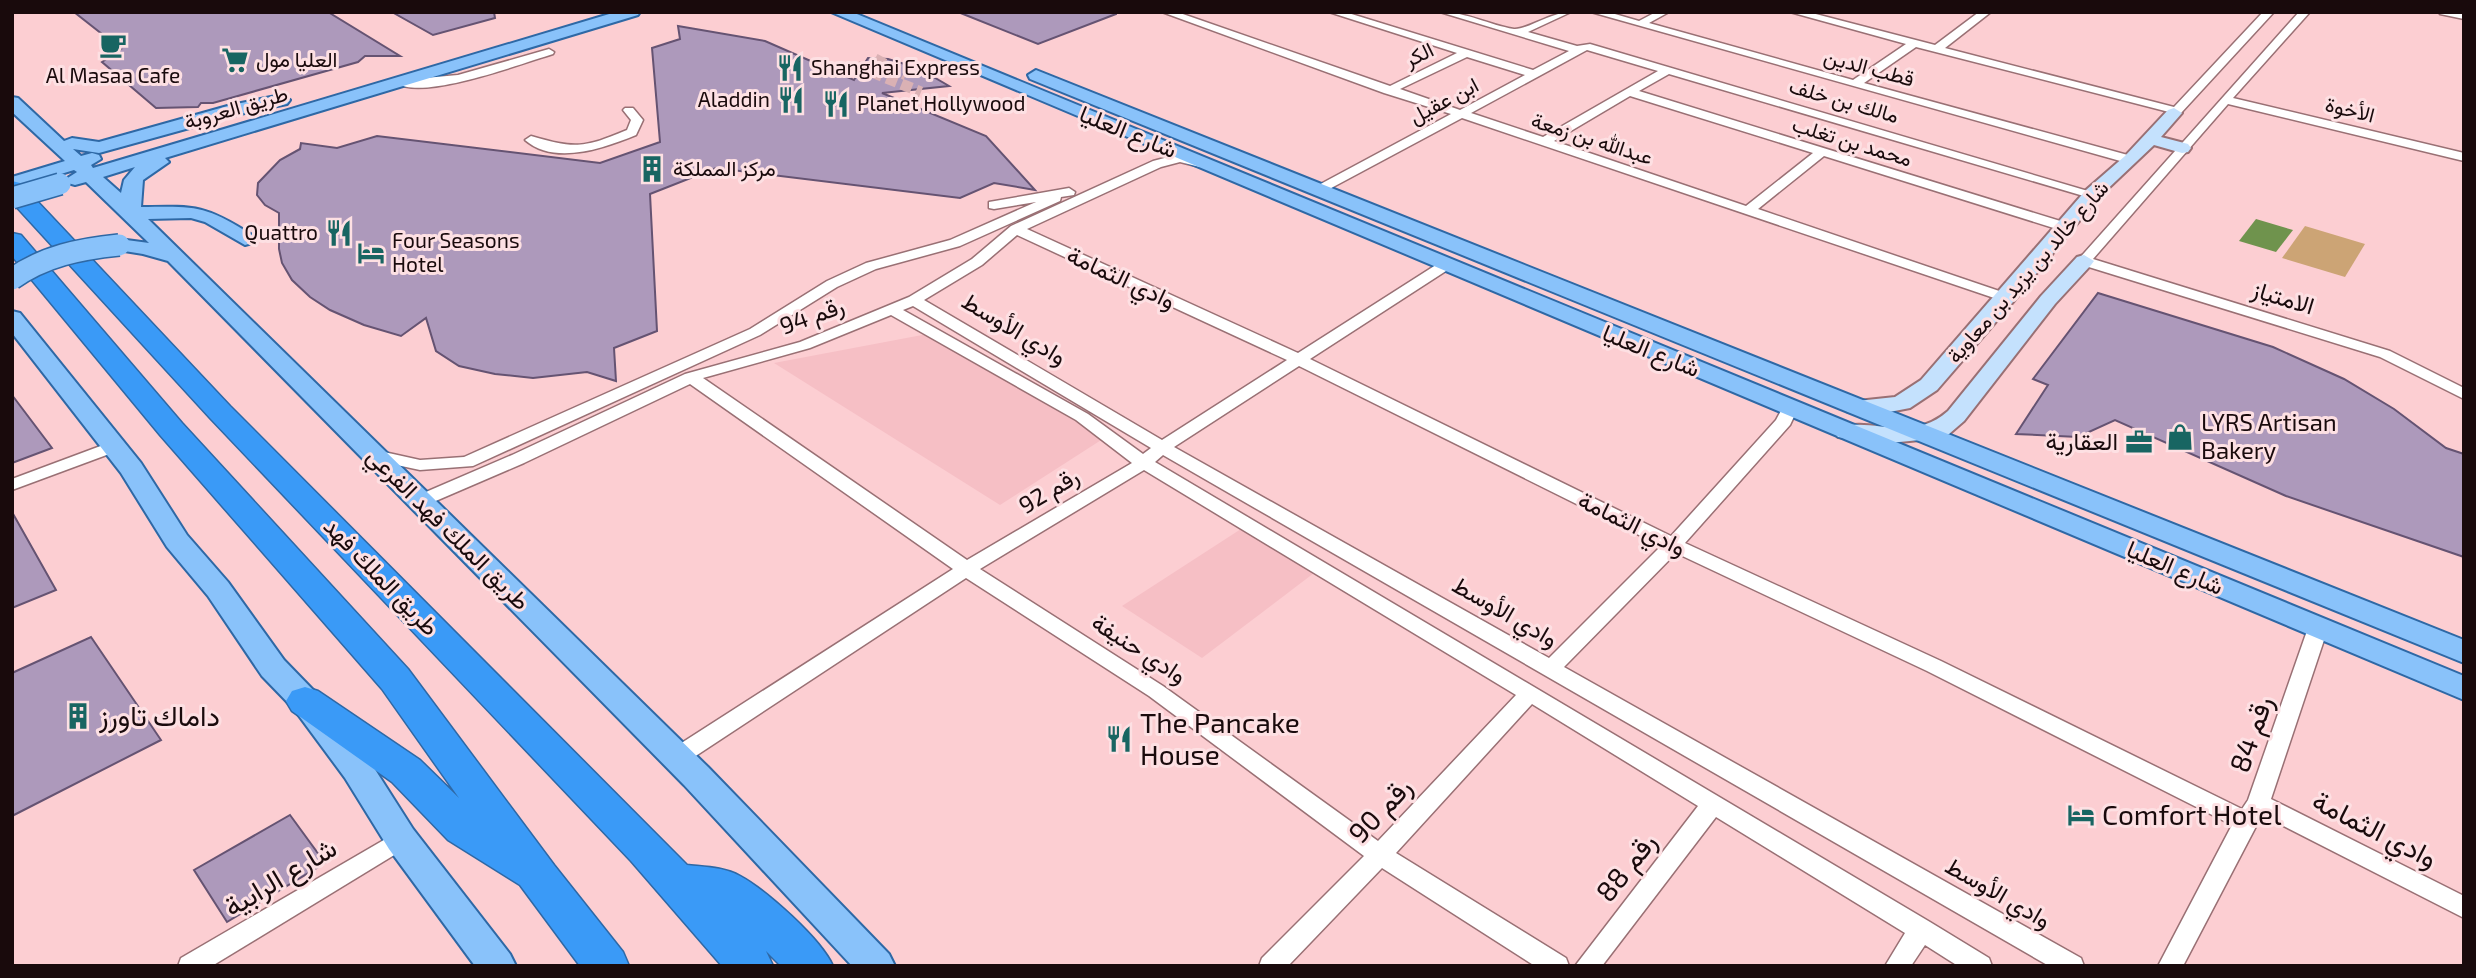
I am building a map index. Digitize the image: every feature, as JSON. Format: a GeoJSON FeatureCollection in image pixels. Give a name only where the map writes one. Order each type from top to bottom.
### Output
{"type":"FeatureCollection","features":[{"type":"Feature","properties":{"kind":"highway","name":"طريق الملك فهد"},"geometry":{"type":"LineString","coordinates":[[12,186],[220,412],[636,839],[751,966]]}},
{"type":"Feature","properties":{"kind":"highway"},"geometry":{"type":"LineString","coordinates":[[12,240],[171,429],[395,679],[539,878],[607,966]]}},
{"type":"Feature","properties":{"kind":"highway"},"geometry":{"type":"LineString","coordinates":[[305,702],[406,771],[463,828],[539,878]]}},
{"type":"Feature","properties":{"kind":"highway"},"geometry":{"type":"LineString","coordinates":[[673,881],[724,888],[749,906],[811,966]]}},
{"type":"Feature","properties":{"kind":"main road","name":"طريق العروبة"},"geometry":{"type":"LineString","coordinates":[[84,169],[281,100],[583,12]]}},
{"type":"Feature","properties":{"kind":"main road","name":"طريق العروبة"},"geometry":{"type":"LineString","coordinates":[[12,186],[54,178],[296,113],[633,12]]}},
{"type":"Feature","properties":{"kind":"main road"},"geometry":{"type":"LineString","coordinates":[[605,22],[646,12]]}},
{"type":"Feature","properties":{"kind":"main road","name":"شارع العليا"},"geometry":{"type":"LineString","coordinates":[[838,12],[1790,408],[1851,419]]}},
{"type":"Feature","properties":{"kind":"main road","name":"شارع العليا"},"geometry":{"type":"LineString","coordinates":[[878,12],[1320,190],[1851,419],[2318,628],[2464,689]]}},
{"type":"Feature","properties":{"kind":"main road"},"geometry":{"type":"LineString","coordinates":[[46,134],[80,146],[99,148],[281,100]]}},
{"type":"Feature","properties":{"kind":"main road","name":"طريق الملك فهد الفرعي"},"geometry":{"type":"LineString","coordinates":[[12,102],[131,213],[171,256],[375,455],[418,502],[677,757],[876,966]]}},
{"type":"Feature","properties":{"kind":"main road","name":"شارع خالد بن يزيد بن معاوية"},"geometry":{"type":"LineString","coordinates":[[1851,419],[1902,403],[1929,385],[2092,194],[2131,160],[2176,112]]}},
{"type":"Feature","properties":{"kind":"main road"},"geometry":{"type":"LineString","coordinates":[[245,239],[212,218],[192,212],[131,213],[131,183],[146,167],[296,113]]}},
{"type":"Feature","properties":{"kind":"main road"},"geometry":{"type":"LineString","coordinates":[[2149,139],[2182,148]]}},
{"type":"Feature","properties":{"kind":"main road"},"geometry":{"type":"LineString","coordinates":[[1208,164],[1196,155],[1205,151],[1232,155]]}},
{"type":"Feature","properties":{"kind":"main road","name":"طريق العروبة"},"geometry":{"type":"LineString","coordinates":[[12,198],[54,178]]}},
{"type":"Feature","properties":{"kind":"main road"},"geometry":{"type":"LineString","coordinates":[[12,279],[22,271],[55,257],[98,247],[119,245],[146,248],[171,256]]}},
{"type":"Feature","properties":{"kind":"main road","name":"شارع خالد بن يزيد بن معاوية"},"geometry":{"type":"LineString","coordinates":[[1851,419],[1889,436],[1941,429],[1956,416],[2048,300],[2084,261]]}},
{"type":"Feature","properties":{"kind":"main road"},"geometry":{"type":"LineString","coordinates":[[12,318],[132,469],[177,541],[218,589],[273,668],[305,702],[357,769],[401,839],[497,966]]}},
{"type":"Feature","properties":{"kind":"main road"},"geometry":{"type":"LineString","coordinates":[[1929,385],[1943,397],[1966,401]]}},
{"type":"Feature","properties":{"kind":"main road","name":"شارع العليا"},"geometry":{"type":"LineString","coordinates":[[1920,433],[2464,652]]}},
{"type":"Feature","properties":{"kind":"street","name":"عبدالله بن زمعة"},"geometry":{"type":"LineString","coordinates":[[1167,12],[1388,91],[2006,298]]}},
{"type":"Feature","properties":{"kind":"street"},"geometry":{"type":"LineString","coordinates":[[1334,12],[1534,74]]}},
{"type":"Feature","properties":{"kind":"street"},"geometry":{"type":"LineString","coordinates":[[1518,33],[1566,12]]}},
{"type":"Feature","properties":{"kind":"street","name":"قطب الدين"},"geometry":{"type":"LineString","coordinates":[[1596,12],[2131,160]]}},
{"type":"Feature","properties":{"kind":"street"},"geometry":{"type":"LineString","coordinates":[[1640,24],[1664,12]]}},
{"type":"Feature","properties":{"kind":"street"},"geometry":{"type":"LineString","coordinates":[[1795,12],[2176,112]]}},
{"type":"Feature","properties":{"kind":"street"},"geometry":{"type":"LineString","coordinates":[[1937,49],[1986,12]]}},
{"type":"Feature","properties":{"kind":"street","name":"شارع خالد بن يزيد بن معاوية"},"geometry":{"type":"LineString","coordinates":[[2176,112],[2269,12]]}},
{"type":"Feature","properties":{"kind":"street","name":"شارع خالد بن يزيد بن معاوية"},"geometry":{"type":"LineString","coordinates":[[2084,261],[2305,12]]}},
{"type":"Feature","properties":{"kind":"street"},"geometry":{"type":"LineString","coordinates":[[2444,12],[2464,16]]}},
{"type":"Feature","properties":{"kind":"street","name":"مالك بن خلف"},"geometry":{"type":"LineString","coordinates":[[1454,13],[1518,33],[1667,70],[2092,194]]}},
{"type":"Feature","properties":{"kind":"street"},"geometry":{"type":"LineString","coordinates":[[1854,84],[1914,43]]}},
{"type":"Feature","properties":{"kind":"street","name":"ابن عقيل"},"geometry":{"type":"LineString","coordinates":[[1320,190],[1582,48]]}},
{"type":"Feature","properties":{"kind":"street"},"geometry":{"type":"LineString","coordinates":[[403,83],[422,85],[447,80],[549,52]]}},
{"type":"Feature","properties":{"kind":"street","name":"الكر"},"geometry":{"type":"LineString","coordinates":[[1388,91],[1466,53]]}},
{"type":"Feature","properties":{"kind":"street"},"geometry":{"type":"LineString","coordinates":[[1542,143],[1667,70]]}},
{"type":"Feature","properties":{"kind":"street","name":"محمد بن تغلب"},"geometry":{"type":"LineString","coordinates":[[1629,92],[2065,227]]}},
{"type":"Feature","properties":{"kind":"street","name":"الأخوة"},"geometry":{"type":"LineString","coordinates":[[2227,100],[2464,157]]}},
{"type":"Feature","properties":{"kind":"street"},"geometry":{"type":"LineString","coordinates":[[531,140],[558,151],[575,151],[632,132],[637,121],[629,110]]}},
{"type":"Feature","properties":{"kind":"street","name":"رقم 94"},"geometry":{"type":"LineString","coordinates":[[375,455],[420,465],[467,462],[755,332],[832,284],[872,266],[955,243],[1152,154],[1153,149],[1143,139]]}},
{"type":"Feature","properties":{"kind":"street"},"geometry":{"type":"LineString","coordinates":[[1749,210],[1821,153]]}},
{"type":"Feature","properties":{"kind":"street","name":"رقم 94"},"geometry":{"type":"LineString","coordinates":[[418,502],[691,377],[805,345],[893,310],[977,262],[1016,229],[1157,164],[1180,158],[1208,164]]}},
{"type":"Feature","properties":{"kind":"street"},"geometry":{"type":"LineString","coordinates":[[994,205],[1069,192]]}},
{"type":"Feature","properties":{"kind":"street","name":"وادي الثمامة"},"geometry":{"type":"LineString","coordinates":[[1016,229],[1300,360],[1673,545],[2464,908]]}},
{"type":"Feature","properties":{"kind":"street"},"geometry":{"type":"LineString","coordinates":[[942,245],[972,252],[977,262]]}},
{"type":"Feature","properties":{"kind":"street","name":"الامتياز"},"geometry":{"type":"LineString","coordinates":[[2084,261],[2385,354],[2464,394]]}},
{"type":"Feature","properties":{"kind":"street","name":"رقم 92"},"geometry":{"type":"LineString","coordinates":[[677,757],[967,569],[1144,463],[1161,447],[1444,266]]}},
{"type":"Feature","properties":{"kind":"street","name":"وادي الأوسط"},"geometry":{"type":"LineString","coordinates":[[914,300],[1161,447],[2072,966]]}},
{"type":"Feature","properties":{"kind":"street","name":"وادي الأوسط"},"geometry":{"type":"LineString","coordinates":[[893,310],[1082,417],[1144,463],[1980,966]]}},
{"type":"Feature","properties":{"kind":"street"},"geometry":{"type":"LineString","coordinates":[[755,332],[770,343],[805,345]]}},
{"type":"Feature","properties":{"kind":"street","name":"وادي حنيفة"},"geometry":{"type":"LineString","coordinates":[[691,377],[967,569],[1156,691],[1380,855],[1557,966]]}},
{"type":"Feature","properties":{"kind":"street"},"geometry":{"type":"LineString","coordinates":[[518,458],[536,443],[597,413],[606,401]]}},
{"type":"Feature","properties":{"kind":"street"},"geometry":{"type":"LineString","coordinates":[[1551,668],[1673,545],[1784,422],[1790,408]]}},
{"type":"Feature","properties":{"kind":"street"},"geometry":{"type":"LineString","coordinates":[[12,485],[114,446]]}},
{"type":"Feature","properties":{"kind":"street","name":"رقم 84"},"geometry":{"type":"LineString","coordinates":[[2170,966],[2252,812],[2318,628]]}},
{"type":"Feature","properties":{"kind":"street","name":"رقم 90"},"geometry":{"type":"LineString","coordinates":[[1271,966],[1380,855],[1530,693]]}},
{"type":"Feature","properties":{"kind":"street","name":"رقم 88"},"geometry":{"type":"LineString","coordinates":[[1587,966],[1713,804]]}},
{"type":"Feature","properties":{"kind":"street","name":"شارع الرابية"},"geometry":{"type":"LineString","coordinates":[[190,966],[401,839]]}},
{"type":"Feature","properties":{"kind":"street"},"geometry":{"type":"LineString","coordinates":[[1897,966],[1921,930]]}},
{"type":"Feature","properties":{"kind":"shaded area"},"geometry":{"type":"Polygon","coordinates":[[[2256,219],[2293,230],[2276,252],[2239,241],[2256,219]]]}},
{"type":"Feature","properties":{"kind":"shaded area"},"geometry":{"type":"Polygon","coordinates":[[[2305,226],[2365,244],[2345,277],[2282,258],[2305,226]]]}},
{"type":"Feature","properties":{"kind":"shaded area"},"geometry":{"type":"Polygon","coordinates":[[[938,332],[1109,435],[1000,505],[774,363],[938,332]]]}},
{"type":"Feature","properties":{"kind":"shaded area"},"geometry":{"type":"Polygon","coordinates":[[[1241,529],[1314,573],[1202,658],[1122,606],[1241,529]]]}},
{"type":"Feature","properties":{"kind":"building","name":"العليا مول"},"geometry":{"type":"Polygon","coordinates":[[[74,12],[328,12],[400,56],[365,56],[358,62],[213,103],[201,103],[198,107],[156,108],[102,62],[121,49],[74,12]]]}},
{"type":"Feature","properties":{"kind":"building","name":"العليا مول"},"geometry":{"type":"Polygon","coordinates":[[[392,12],[494,12],[495,18],[433,35],[392,12]]]}},
{"type":"Feature","properties":{"kind":"building"},"geometry":{"type":"Polygon","coordinates":[[[958,12],[1116,12],[1116,14],[1038,44],[958,12]]]}},
{"type":"Feature","properties":{"kind":"building","name":"مركز المملكة"},"geometry":{"type":"Polygon","coordinates":[[[678,26],[765,41],[854,80],[868,58],[888,59],[918,68],[949,86],[882,93],[986,136],[1035,190],[994,183],[960,198],[716,168],[650,194],[657,331],[614,348],[616,381],[587,372],[533,378],[495,374],[459,366],[436,351],[426,318],[401,336],[364,325],[330,310],[310,297],[292,280],[282,263],[279,249],[279,213],[265,205],[257,195],[258,183],[280,160],[300,149],[301,143],[337,148],[377,136],[600,163],[660,142],[652,48],[680,39],[678,26]]]}},
{"type":"Feature","properties":{"kind":"building"},"geometry":{"type":"Polygon","coordinates":[[[2098,293],[2273,347],[2344,379],[2394,409],[2446,448],[2464,454],[2464,557],[2286,496],[2115,420],[2078,437],[2016,434],[2048,385],[2033,379],[2098,293]]]}},
{"type":"Feature","properties":{"kind":"building"},"geometry":{"type":"Polygon","coordinates":[[[12,395],[52,448],[12,463],[12,395]]]}},
{"type":"Feature","properties":{"kind":"building"},"geometry":{"type":"Polygon","coordinates":[[[12,512],[56,590],[12,608],[12,512]]]}},
{"type":"Feature","properties":{"kind":"building","name":"داماك تاورز"},"geometry":{"type":"Polygon","coordinates":[[[91,637],[161,740],[12,816],[12,673],[91,637]]]}},
{"type":"Feature","properties":{"kind":"building"},"geometry":{"type":"Polygon","coordinates":[[[290,815],[325,863],[227,922],[194,870],[290,815]]]}},
{"type":"Feature","properties":{"kind":"tunnel"},"geometry":{"type":"LineString","coordinates":[[875,59],[906,75]]}},
{"type":"Feature","properties":{"kind":"tunnel"},"geometry":{"type":"LineString","coordinates":[[857,66],[921,92]]}},
{"type":"Feature","properties":{"kind":"place","name":"Al Masaa Cafe"},"geometry":{"type":"Point","coordinates":[113,45]}},
{"type":"Feature","properties":{"kind":"place","name":"العليا مول"},"geometry":{"type":"Point","coordinates":[235,60]}},
{"type":"Feature","properties":{"kind":"place","name":"Shanghai Express"},"geometry":{"type":"Point","coordinates":[790,68]}},
{"type":"Feature","properties":{"kind":"place","name":"Aladdin"},"geometry":{"type":"Point","coordinates":[791,100]}},
{"type":"Feature","properties":{"kind":"place","name":"Planet Hollywood"},"geometry":{"type":"Point","coordinates":[836,104]}},
{"type":"Feature","properties":{"kind":"place","name":"مركز المملكة"},"geometry":{"type":"Point","coordinates":[652,169]}},
{"type":"Feature","properties":{"kind":"place","name":"Quattro"},"geometry":{"type":"Point","coordinates":[339,233]}},
{"type":"Feature","properties":{"kind":"place","name":"Four Seasons Hotel"},"geometry":{"type":"Point","coordinates":[371,253]}},
{"type":"Feature","properties":{"kind":"place","name":"LYRS Artisan Bakery"},"geometry":{"type":"Point","coordinates":[2180,437]}},
{"type":"Feature","properties":{"kind":"place","name":"العقارية"},"geometry":{"type":"Point","coordinates":[2139,442]}},
{"type":"Feature","properties":{"kind":"place","name":"داماك تاورز"},"geometry":{"type":"Point","coordinates":[78,716]}},
{"type":"Feature","properties":{"kind":"place","name":"The Pancake House"},"geometry":{"type":"Point","coordinates":[1119,739]}},
{"type":"Feature","properties":{"kind":"place","name":"Comfort Hotel"},"geometry":{"type":"Point","coordinates":[2081,815]}}]}
